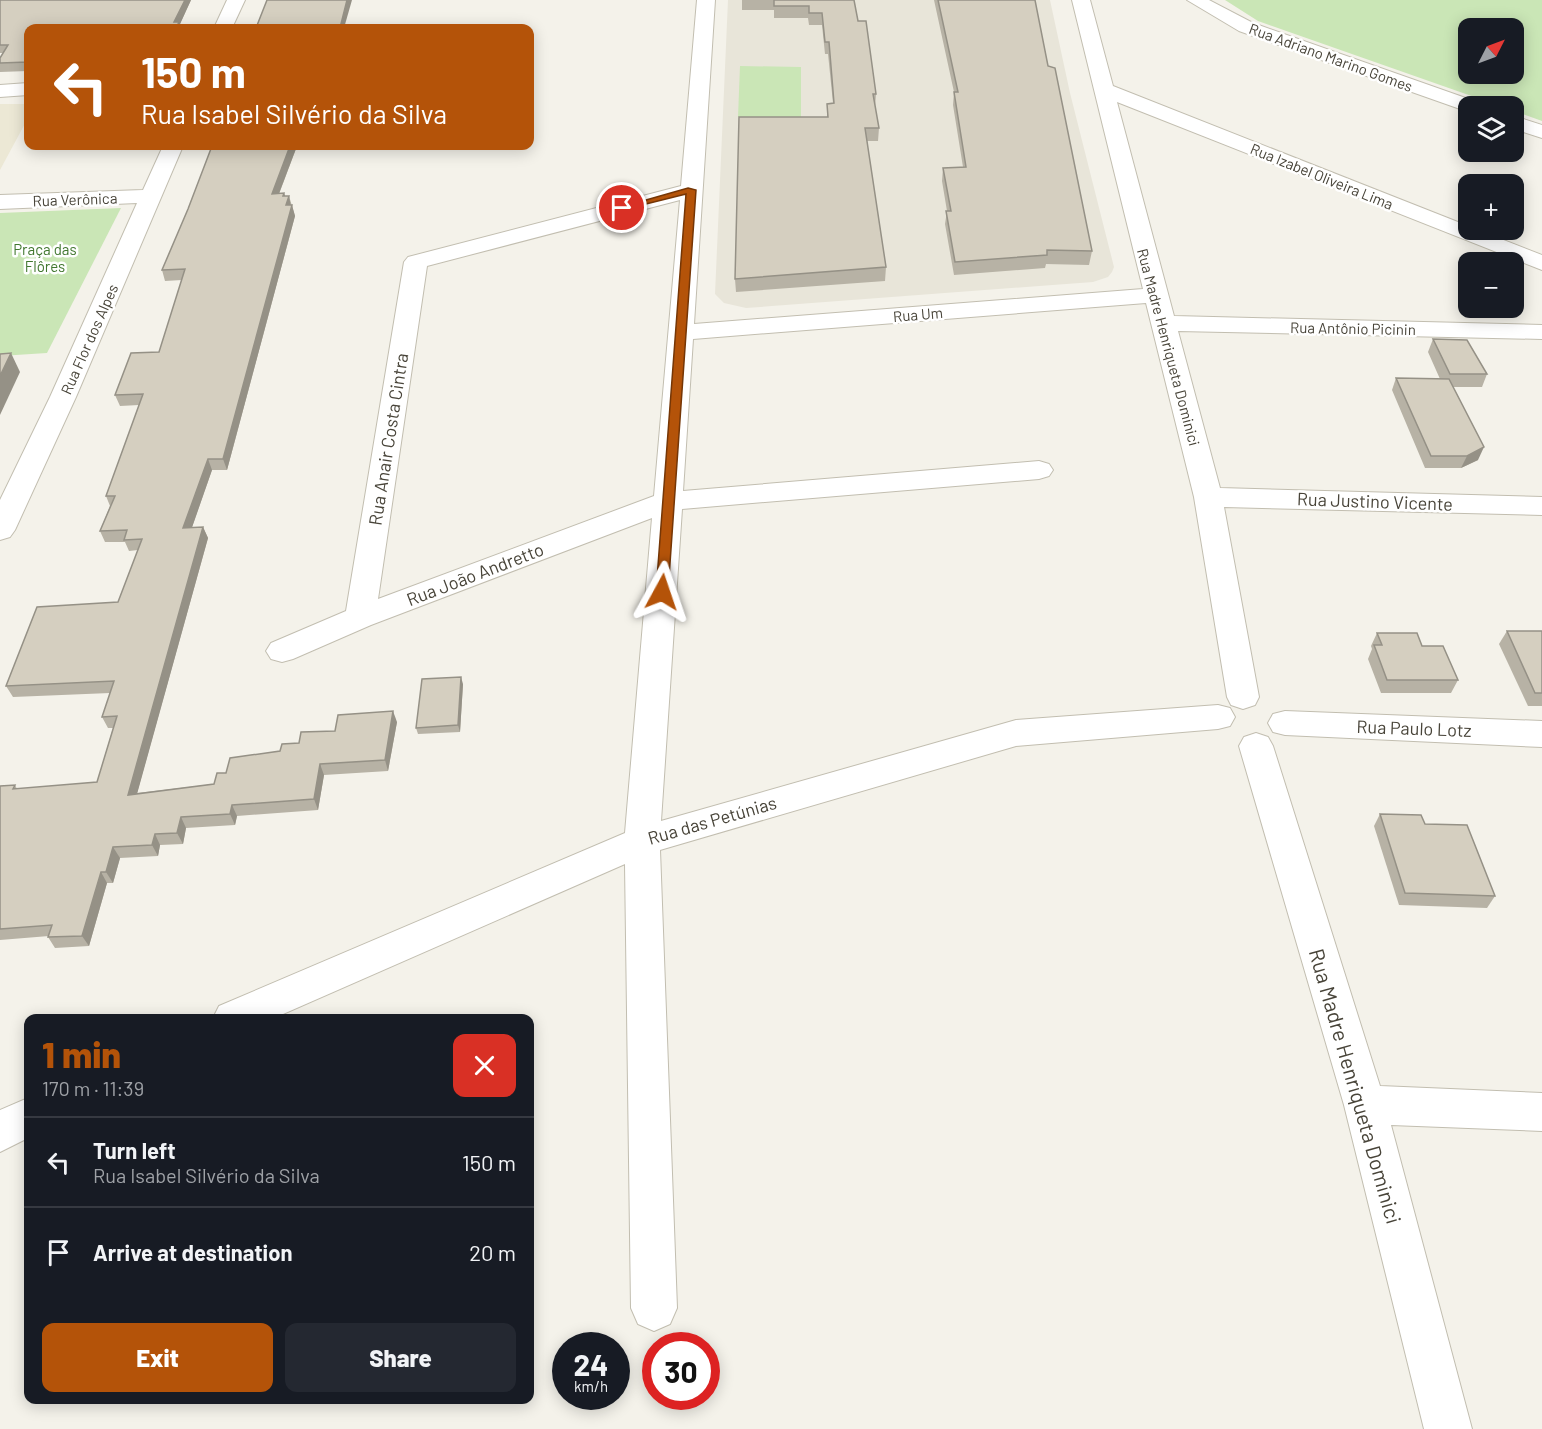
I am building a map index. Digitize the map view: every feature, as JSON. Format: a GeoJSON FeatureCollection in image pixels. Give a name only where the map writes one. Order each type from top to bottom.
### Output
{"type":"FeatureCollection","features":[{"type":"Feature","properties":{"kind":"street"},"geometry":{"type":"LineString","coordinates":[[225,24],[236,0]]}},
{"type":"Feature","properties":{"kind":"street"},"geometry":{"type":"LineString","coordinates":[[654,1308],[642,840],[706,0]]}},
{"type":"Feature","properties":{"kind":"street","name":"Rua Madre Henriqueta Dominici"},"geometry":{"type":"LineString","coordinates":[[1080,0],[1208,497],[1231,707]]}},
{"type":"Feature","properties":{"kind":"street","name":"Rua Adriano Marino Gomes"},"geometry":{"type":"LineString","coordinates":[[1196,0],[1246,27],[1458,102]]}},
{"type":"Feature","properties":{"kind":"street"},"geometry":{"type":"LineString","coordinates":[[0,90],[24,89]]}},
{"type":"Feature","properties":{"kind":"street","name":"Rua Izabel Oliveira Lima"},"geometry":{"type":"LineString","coordinates":[[1103,89],[1542,263]]}},
{"type":"Feature","properties":{"kind":"street"},"geometry":{"type":"LineString","coordinates":[[1524,126],[1542,132]]}},
{"type":"Feature","properties":{"kind":"street","name":"Rua Flor dos Alpes"},"geometry":{"type":"LineString","coordinates":[[0,530],[63,398],[171,150]]}},
{"type":"Feature","properties":{"kind":"street","name":"Rua Anair Costa Cintra"},"geometry":{"type":"LineString","coordinates":[[360,617],[416,262],[691,190]]}},
{"type":"Feature","properties":{"kind":"street","name":"Rua Verônica"},"geometry":{"type":"LineString","coordinates":[[0,202],[151,196]]}},
{"type":"Feature","properties":{"kind":"street","name":"Rua Um"},"geometry":{"type":"LineString","coordinates":[[681,332],[1156,295]]}},
{"type":"Feature","properties":{"kind":"street","name":"Rua Antônio Picinin"},"geometry":{"type":"LineString","coordinates":[[1163,324],[1542,332]]}},
{"type":"Feature","properties":{"kind":"street","name":"Rua João Andretto"},"geometry":{"type":"LineString","coordinates":[[282,651],[360,617],[669,501],[1039,470]]}},
{"type":"Feature","properties":{"kind":"street","name":"Rua Justino Vicente"},"geometry":{"type":"LineString","coordinates":[[1208,497],[1542,506]]}},
{"type":"Feature","properties":{"kind":"street"},"geometry":{"type":"LineString","coordinates":[[1231,707],[1266,702],[1275,708],[1271,735]]}},
{"type":"Feature","properties":{"kind":"street","name":"Rua Paulo Lotz"},"geometry":{"type":"LineString","coordinates":[[1231,707],[1227,734],[1235,740],[1271,735],[1542,734]]}},
{"type":"Feature","properties":{"kind":"street","name":"Rua das Petúnias"},"geometry":{"type":"LineString","coordinates":[[242,1014],[642,840],[1016,733],[1231,707]]}},
{"type":"Feature","properties":{"kind":"street","name":"Rua Madre Henriqueta Dominici"},"geometry":{"type":"LineString","coordinates":[[1271,735],[1448,1429]]}},
{"type":"Feature","properties":{"kind":"street"},"geometry":{"type":"LineString","coordinates":[[1365,1106],[1542,1112]]}},
{"type":"Feature","properties":{"kind":"street"},"geometry":{"type":"LineString","coordinates":[[0,1132],[24,1119]]}},
{"type":"Feature","properties":{"kind":"shaded area"},"geometry":{"type":"Polygon","coordinates":[[[728,0],[1050,0],[1070,93],[1114,267],[1112,272],[1108,277],[1093,282],[746,308],[724,303],[715,294],[728,0]]]}},
{"type":"Feature","properties":{"kind":"shaded area"},"geometry":{"type":"Polygon","coordinates":[[[0,104],[24,104],[24,125],[0,170],[0,104]]]}},
{"type":"Feature","properties":{"kind":"green space"},"geometry":{"type":"Polygon","coordinates":[[[1225,0],[1542,0],[1542,121],[1524,115],[1524,96],[1472,96],[1258,21],[1225,0]]]}},
{"type":"Feature","properties":{"kind":"green space"},"geometry":{"type":"Polygon","coordinates":[[[740,66],[801,67],[801,117],[738,117],[740,66]]]}},
{"type":"Feature","properties":{"kind":"green space","name":"Praça das Flôres"},"geometry":{"type":"Polygon","coordinates":[[[121,208],[47,353],[0,356],[0,213],[121,208]]]}},
{"type":"Feature","properties":{"kind":"building"},"geometry":{"type":"Polygon","coordinates":[[[0,0],[185,0],[174,22],[179,22],[178,24],[24,24],[24,62],[0,63],[0,58],[8,45],[0,45],[0,0]]]}},
{"type":"Feature","properties":{"kind":"building"},"geometry":{"type":"Polygon","coordinates":[[[267,0],[347,0],[341,24],[258,24],[267,0]]]}},
{"type":"Feature","properties":{"kind":"building"},"geometry":{"type":"Polygon","coordinates":[[[774,0],[854,0],[858,21],[866,21],[876,94],[873,94],[879,128],[865,128],[886,267],[735,279],[739,117],[828,117],[827,104],[834,103],[829,42],[825,42],[822,13],[809,13],[809,6],[774,6],[774,0]]]}},
{"type":"Feature","properties":{"kind":"building"},"geometry":{"type":"Polygon","coordinates":[[[938,0],[1035,0],[1048,66],[1055,68],[1092,251],[1047,250],[1047,255],[955,262],[946,211],[951,211],[943,168],[966,167],[954,92],[958,92],[938,0]]]}},
{"type":"Feature","properties":{"kind":"building"},"geometry":{"type":"Polygon","coordinates":[[[210,150],[288,150],[272,194],[284,193],[283,196],[289,196],[286,205],[292,205],[223,459],[208,459],[183,528],[203,527],[128,795],[214,784],[217,773],[226,773],[230,758],[280,751],[282,744],[299,743],[301,732],[335,731],[338,715],[393,711],[385,760],[320,764],[314,799],[232,805],[230,814],[181,817],[177,833],[155,834],[152,845],[113,847],[106,872],[101,872],[82,936],[48,937],[52,925],[0,929],[0,786],[15,785],[13,789],[97,782],[117,716],[102,717],[114,681],[6,686],[37,607],[118,602],[142,539],[124,540],[127,530],[100,531],[115,496],[106,496],[143,394],[115,395],[131,353],[159,352],[185,269],[162,270],[210,150]]]}},
{"type":"Feature","properties":{"kind":"building"},"geometry":{"type":"Polygon","coordinates":[[[1433,339],[1467,340],[1487,374],[1450,374],[1433,339]]]}},
{"type":"Feature","properties":{"kind":"building"},"geometry":{"type":"Polygon","coordinates":[[[11,353],[0,376],[0,354],[11,353]]]}},
{"type":"Feature","properties":{"kind":"building"},"geometry":{"type":"Polygon","coordinates":[[[1396,378],[1449,379],[1484,447],[1467,456],[1431,456],[1396,378]]]}},
{"type":"Feature","properties":{"kind":"building"},"geometry":{"type":"Polygon","coordinates":[[[1507,631],[1542,631],[1542,693],[1535,693],[1507,631]]]}},
{"type":"Feature","properties":{"kind":"building"},"geometry":{"type":"Polygon","coordinates":[[[1377,633],[1417,633],[1422,646],[1443,646],[1458,680],[1387,680],[1374,645],[1382,645],[1377,633]]]}},
{"type":"Feature","properties":{"kind":"building"},"geometry":{"type":"Polygon","coordinates":[[[461,677],[458,725],[416,728],[422,679],[461,677]]]}},
{"type":"Feature","properties":{"kind":"building"},"geometry":{"type":"Polygon","coordinates":[[[1380,814],[1421,815],[1425,824],[1467,825],[1495,896],[1405,893],[1380,814]]]}},
{"type":"Feature","properties":{"kind":"route"},"geometry":{"type":"LineString","coordinates":[[622,208],[691,190],[662,592]]}}]}
